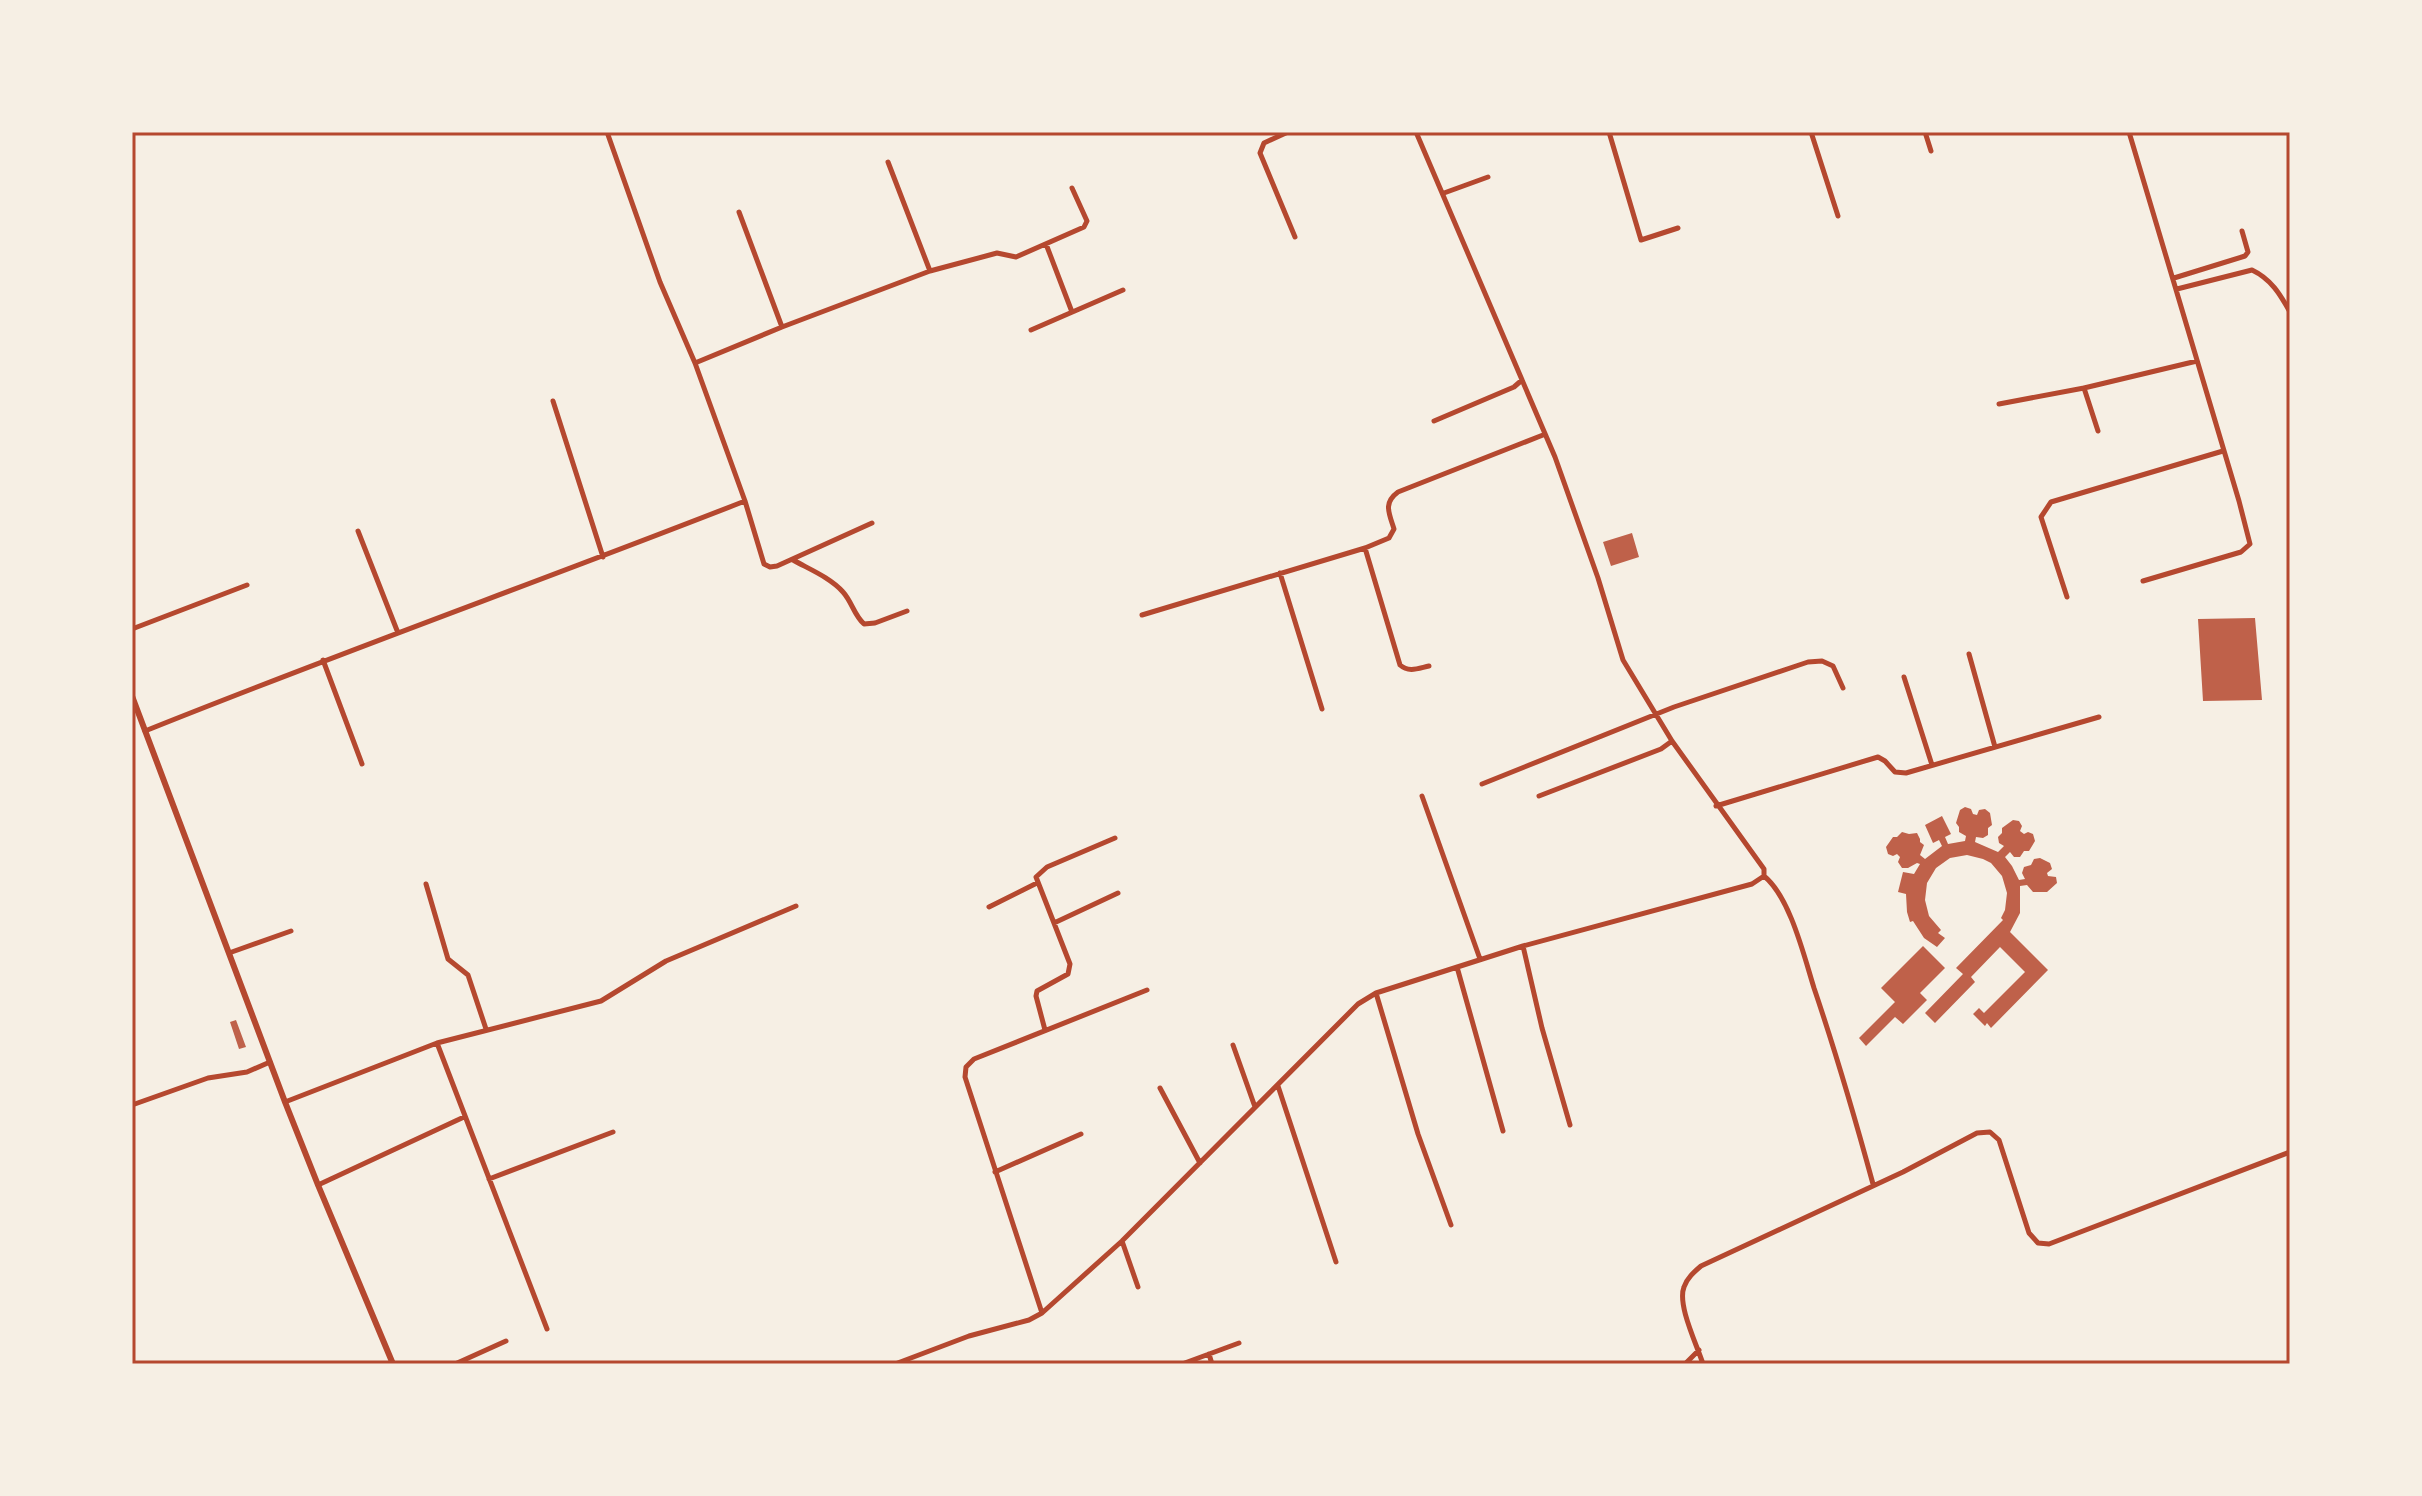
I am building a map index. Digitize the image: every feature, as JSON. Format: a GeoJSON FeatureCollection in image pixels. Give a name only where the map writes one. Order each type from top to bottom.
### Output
{"type":"FeatureCollection","features":[{"type":"Feature","properties":{"kind":"street"},"geometry":{"type":"LineString","coordinates":[[607,132],[660,282],[695,363],[745,501],[764,564],[770,567],[792,560],[872,523]]}},
{"type":"Feature","properties":{"kind":"street"},"geometry":{"type":"LineString","coordinates":[[1288,132],[1264,143],[1260,153],[1295,237]]}},
{"type":"Feature","properties":{"kind":"street"},"geometry":{"type":"LineString","coordinates":[[1416,132],[1555,457],[1595,568],[1623,660],[1716,806],[1764,869],[1764,876],[1779,890],[1846,1085],[1873,1184]]}},
{"type":"Feature","properties":{"kind":"street"},"geometry":{"type":"LineString","coordinates":[[1609,132],[1641,240],[1678,228]]}},
{"type":"Feature","properties":{"kind":"street"},"geometry":{"type":"LineString","coordinates":[[1811,132],[1838,216]]}},
{"type":"Feature","properties":{"kind":"street"},"geometry":{"type":"LineString","coordinates":[[1925,132],[1931,151]]}},
{"type":"Feature","properties":{"kind":"street"},"geometry":{"type":"LineString","coordinates":[[2129,132],[2250,544],[2241,552],[2143,581]]}},
{"type":"Feature","properties":{"kind":"street"},"geometry":{"type":"LineString","coordinates":[[888,162],[930,271]]}},
{"type":"Feature","properties":{"kind":"street"},"geometry":{"type":"LineString","coordinates":[[614,181],[623,177]]}},
{"type":"Feature","properties":{"kind":"street"},"geometry":{"type":"LineString","coordinates":[[1443,193],[1488,177]]}},
{"type":"Feature","properties":{"kind":"street"},"geometry":{"type":"LineString","coordinates":[[695,363],[930,271],[997,253],[1016,257],[1046,244],[1086,225],[1072,188]]}},
{"type":"Feature","properties":{"kind":"street"},"geometry":{"type":"LineString","coordinates":[[739,212],[782,327]]}},
{"type":"Feature","properties":{"kind":"street"},"geometry":{"type":"LineString","coordinates":[[2174,278],[2245,256],[2248,252],[2242,231]]}},
{"type":"Feature","properties":{"kind":"street"},"geometry":{"type":"LineString","coordinates":[[1046,244],[1072,312]]}},
{"type":"Feature","properties":{"kind":"street"},"geometry":{"type":"LineString","coordinates":[[2177,289],[2252,270],[2273,284],[2290,312]]}},
{"type":"Feature","properties":{"kind":"street"},"geometry":{"type":"LineString","coordinates":[[1031,330],[1123,290]]}},
{"type":"Feature","properties":{"kind":"street"},"geometry":{"type":"LineString","coordinates":[[1999,404],[2084,388],[2197,361]]}},
{"type":"Feature","properties":{"kind":"street"},"geometry":{"type":"LineString","coordinates":[[1434,421],[1514,387],[1522,380]]}},
{"type":"Feature","properties":{"kind":"street"},"geometry":{"type":"LineString","coordinates":[[2084,388],[2098,431]]}},
{"type":"Feature","properties":{"kind":"street"},"geometry":{"type":"LineString","coordinates":[[553,401],[603,557]]}},
{"type":"Feature","properties":{"kind":"street"},"geometry":{"type":"LineString","coordinates":[[1142,615],[1365,548],[1393,534],[1387,506],[1390,498],[1398,492],[1543,435]]}},
{"type":"Feature","properties":{"kind":"street"},"geometry":{"type":"LineString","coordinates":[[2067,597],[2041,517],[2051,502],[2223,451]]}},
{"type":"Feature","properties":{"kind":"street"},"geometry":{"type":"LineString","coordinates":[[145,731],[323,660],[745,501]]}},
{"type":"Feature","properties":{"kind":"street"},"geometry":{"type":"LineString","coordinates":[[358,531],[398,633]]}},
{"type":"Feature","properties":{"kind":"street"},"geometry":{"type":"LineString","coordinates":[[1365,548],[1400,665],[1405,670],[1429,666]]}},
{"type":"Feature","properties":{"kind":"street"},"geometry":{"type":"LineString","coordinates":[[792,560],[844,592],[864,624],[907,611]]}},
{"type":"Feature","properties":{"kind":"street"},"geometry":{"type":"LineString","coordinates":[[1280,573],[1322,709]]}},
{"type":"Feature","properties":{"kind":"street"},"geometry":{"type":"LineString","coordinates":[[132,629],[247,585]]}},
{"type":"Feature","properties":{"kind":"street"},"geometry":{"type":"LineString","coordinates":[[1969,654],[1995,747]]}},
{"type":"Feature","properties":{"kind":"street"},"geometry":{"type":"LineString","coordinates":[[323,660],[362,764]]}},
{"type":"Feature","properties":{"kind":"street"},"geometry":{"type":"LineString","coordinates":[[1482,784],[1655,714],[1816,661],[1833,666],[1843,688]]}},
{"type":"Feature","properties":{"kind":"street"},"geometry":{"type":"LineString","coordinates":[[1904,677],[1932,765]]}},
{"type":"Feature","properties":{"kind":"street"},"geometry":{"type":"LineString","coordinates":[[132,696],[285,1102],[393,1364]]}},
{"type":"Feature","properties":{"kind":"street"},"geometry":{"type":"LineString","coordinates":[[1716,806],[1878,757],[1895,772],[1902,773],[2099,717]]}},
{"type":"Feature","properties":{"kind":"street"},"geometry":{"type":"LineString","coordinates":[[1539,796],[1661,749],[1672,741]]}},
{"type":"Feature","properties":{"kind":"street"},"geometry":{"type":"LineString","coordinates":[[1422,796],[1480,959]]}},
{"type":"Feature","properties":{"kind":"street"},"geometry":{"type":"LineString","coordinates":[[1045,1030],[1037,991],[1068,974],[1070,964],[1036,877],[1047,867],[1115,838]]}},
{"type":"Feature","properties":{"kind":"street"},"geometry":{"type":"LineString","coordinates":[[895,1364],[1042,1313],[1122,1241],[1358,1004],[1376,993],[1523,946],[1752,884],[1764,876]]}},
{"type":"Feature","properties":{"kind":"street"},"geometry":{"type":"LineString","coordinates":[[989,907],[1037,883]]}},
{"type":"Feature","properties":{"kind":"street"},"geometry":{"type":"LineString","coordinates":[[426,884],[448,959],[468,975],[486,1029]]}},
{"type":"Feature","properties":{"kind":"street"},"geometry":{"type":"LineString","coordinates":[[1054,923],[1118,893]]}},
{"type":"Feature","properties":{"kind":"street"},"geometry":{"type":"LineString","coordinates":[[285,1102],[437,1043],[601,1001],[666,961],[796,906]]}},
{"type":"Feature","properties":{"kind":"street"},"geometry":{"type":"LineString","coordinates":[[229,953],[291,931]]}},
{"type":"Feature","properties":{"kind":"street"},"geometry":{"type":"LineString","coordinates":[[1523,946],[1542,1028],[1570,1125]]}},
{"type":"Feature","properties":{"kind":"street"},"geometry":{"type":"LineString","coordinates":[[1457,967],[1503,1131]]}},
{"type":"Feature","properties":{"kind":"street"},"geometry":{"type":"LineString","coordinates":[[1042,1313],[965,1077],[966,1067],[974,1059],[1147,990]]}},
{"type":"Feature","properties":{"kind":"street"},"geometry":{"type":"LineString","coordinates":[[1376,993],[1418,1134],[1451,1225]]}},
{"type":"Feature","properties":{"kind":"street"},"geometry":{"type":"LineString","coordinates":[[437,1043],[547,1329]]}},
{"type":"Feature","properties":{"kind":"street"},"geometry":{"type":"LineString","coordinates":[[1233,1045],[1255,1107]]}},
{"type":"Feature","properties":{"kind":"street"},"geometry":{"type":"LineString","coordinates":[[132,1105],[208,1078],[247,1072],[270,1062]]}},
{"type":"Feature","properties":{"kind":"street"},"geometry":{"type":"LineString","coordinates":[[1278,1086],[1336,1262]]}},
{"type":"Feature","properties":{"kind":"street"},"geometry":{"type":"LineString","coordinates":[[1160,1088],[1200,1163]]}},
{"type":"Feature","properties":{"kind":"street"},"geometry":{"type":"LineString","coordinates":[[318,1185],[464,1117]]}},
{"type":"Feature","properties":{"kind":"street"},"geometry":{"type":"LineString","coordinates":[[489,1179],[613,1132]]}},
{"type":"Feature","properties":{"kind":"street"},"geometry":{"type":"LineString","coordinates":[[1703,1364],[1682,1303],[1683,1288],[1701,1266],[1903,1172],[1977,1133],[1990,1132],[1999,1140],[2029,1233],[2038,1243],[2049,1244],[2290,1152]]}},
{"type":"Feature","properties":{"kind":"street"},"geometry":{"type":"LineString","coordinates":[[995,1172],[1081,1134]]}},
{"type":"Feature","properties":{"kind":"street"},"geometry":{"type":"LineString","coordinates":[[1122,1241],[1138,1287]]}},
{"type":"Feature","properties":{"kind":"street"},"geometry":{"type":"LineString","coordinates":[[455,1364],[506,1341]]}},
{"type":"Feature","properties":{"kind":"street"},"geometry":{"type":"LineString","coordinates":[[1182,1364],[1239,1343]]}},
{"type":"Feature","properties":{"kind":"street"},"geometry":{"type":"LineString","coordinates":[[1685,1364],[1699,1350]]}},
{"type":"Feature","properties":{"kind":"street"},"geometry":{"type":"LineString","coordinates":[[1209,1354],[1212,1364]]}},
{"type":"Feature","properties":{"kind":"building"},"geometry":{"type":"Polygon","coordinates":[[[1632,533],[1639,557],[1611,566],[1603,542],[1632,533]]]}},
{"type":"Feature","properties":{"kind":"building"},"geometry":{"type":"Polygon","coordinates":[[[2255,618],[2262,700],[2203,701],[2198,619],[2255,618]]]}},
{"type":"Feature","properties":{"kind":"building"},"geometry":{"type":"Polygon","coordinates":[[[1965,807],[1977,815],[1979,810],[1985,809],[1990,813],[1992,825],[1988,828],[1988,835],[1976,837],[1975,842],[1998,852],[2004,846],[1999,843],[1998,837],[2002,828],[2013,820],[2019,821],[2022,826],[2020,831],[2033,834],[2035,841],[2029,851],[2024,851],[2020,857],[2014,857],[2010,852],[2005,857],[2019,880],[2025,879],[2022,873],[2024,867],[2040,858],[2050,863],[2052,869],[2048,876],[2056,877],[2057,883],[2047,892],[2033,892],[2027,885],[2020,886],[2020,913],[2010,932],[2048,970],[1991,1028],[1973,1014],[1979,1008],[1984,1013],[2025,972],[2000,947],[1971,977],[1975,982],[1935,1023],[1925,1013],[1963,974],[1956,968],[2003,920],[2007,893],[2002,876],[1991,863],[1967,855],[1950,858],[1936,868],[1927,883],[1925,900],[1929,916],[1941,930],[1938,933],[1945,938],[1937,947],[1924,938],[1913,921],[1910,922],[1906,894],[1898,892],[1903,872],[1914,874],[1920,864],[1902,868],[1898,862],[1900,857],[1888,854],[1886,847],[1893,837],[1902,832],[1917,833],[1924,845],[1920,855],[1925,859],[1942,846],[1939,840],[1933,843],[1925,825],[1942,816],[1951,834],[1945,837],[1948,844],[1965,841],[1966,836],[1959,832],[1956,823],[1960,810],[1965,807]]]}},
{"type":"Feature","properties":{"kind":"building"},"geometry":{"type":"Polygon","coordinates":[[[1923,946],[1945,968],[1920,993],[1927,1000],[1903,1024],[1895,1017],[1866,1046],[1859,1038],[1895,1002],[1881,988],[1923,946]]]}},
{"type":"Feature","properties":{"kind":"building"},"geometry":{"type":"Polygon","coordinates":[[[236,1020],[246,1047],[239,1049],[230,1022],[236,1020]]]}}]}
